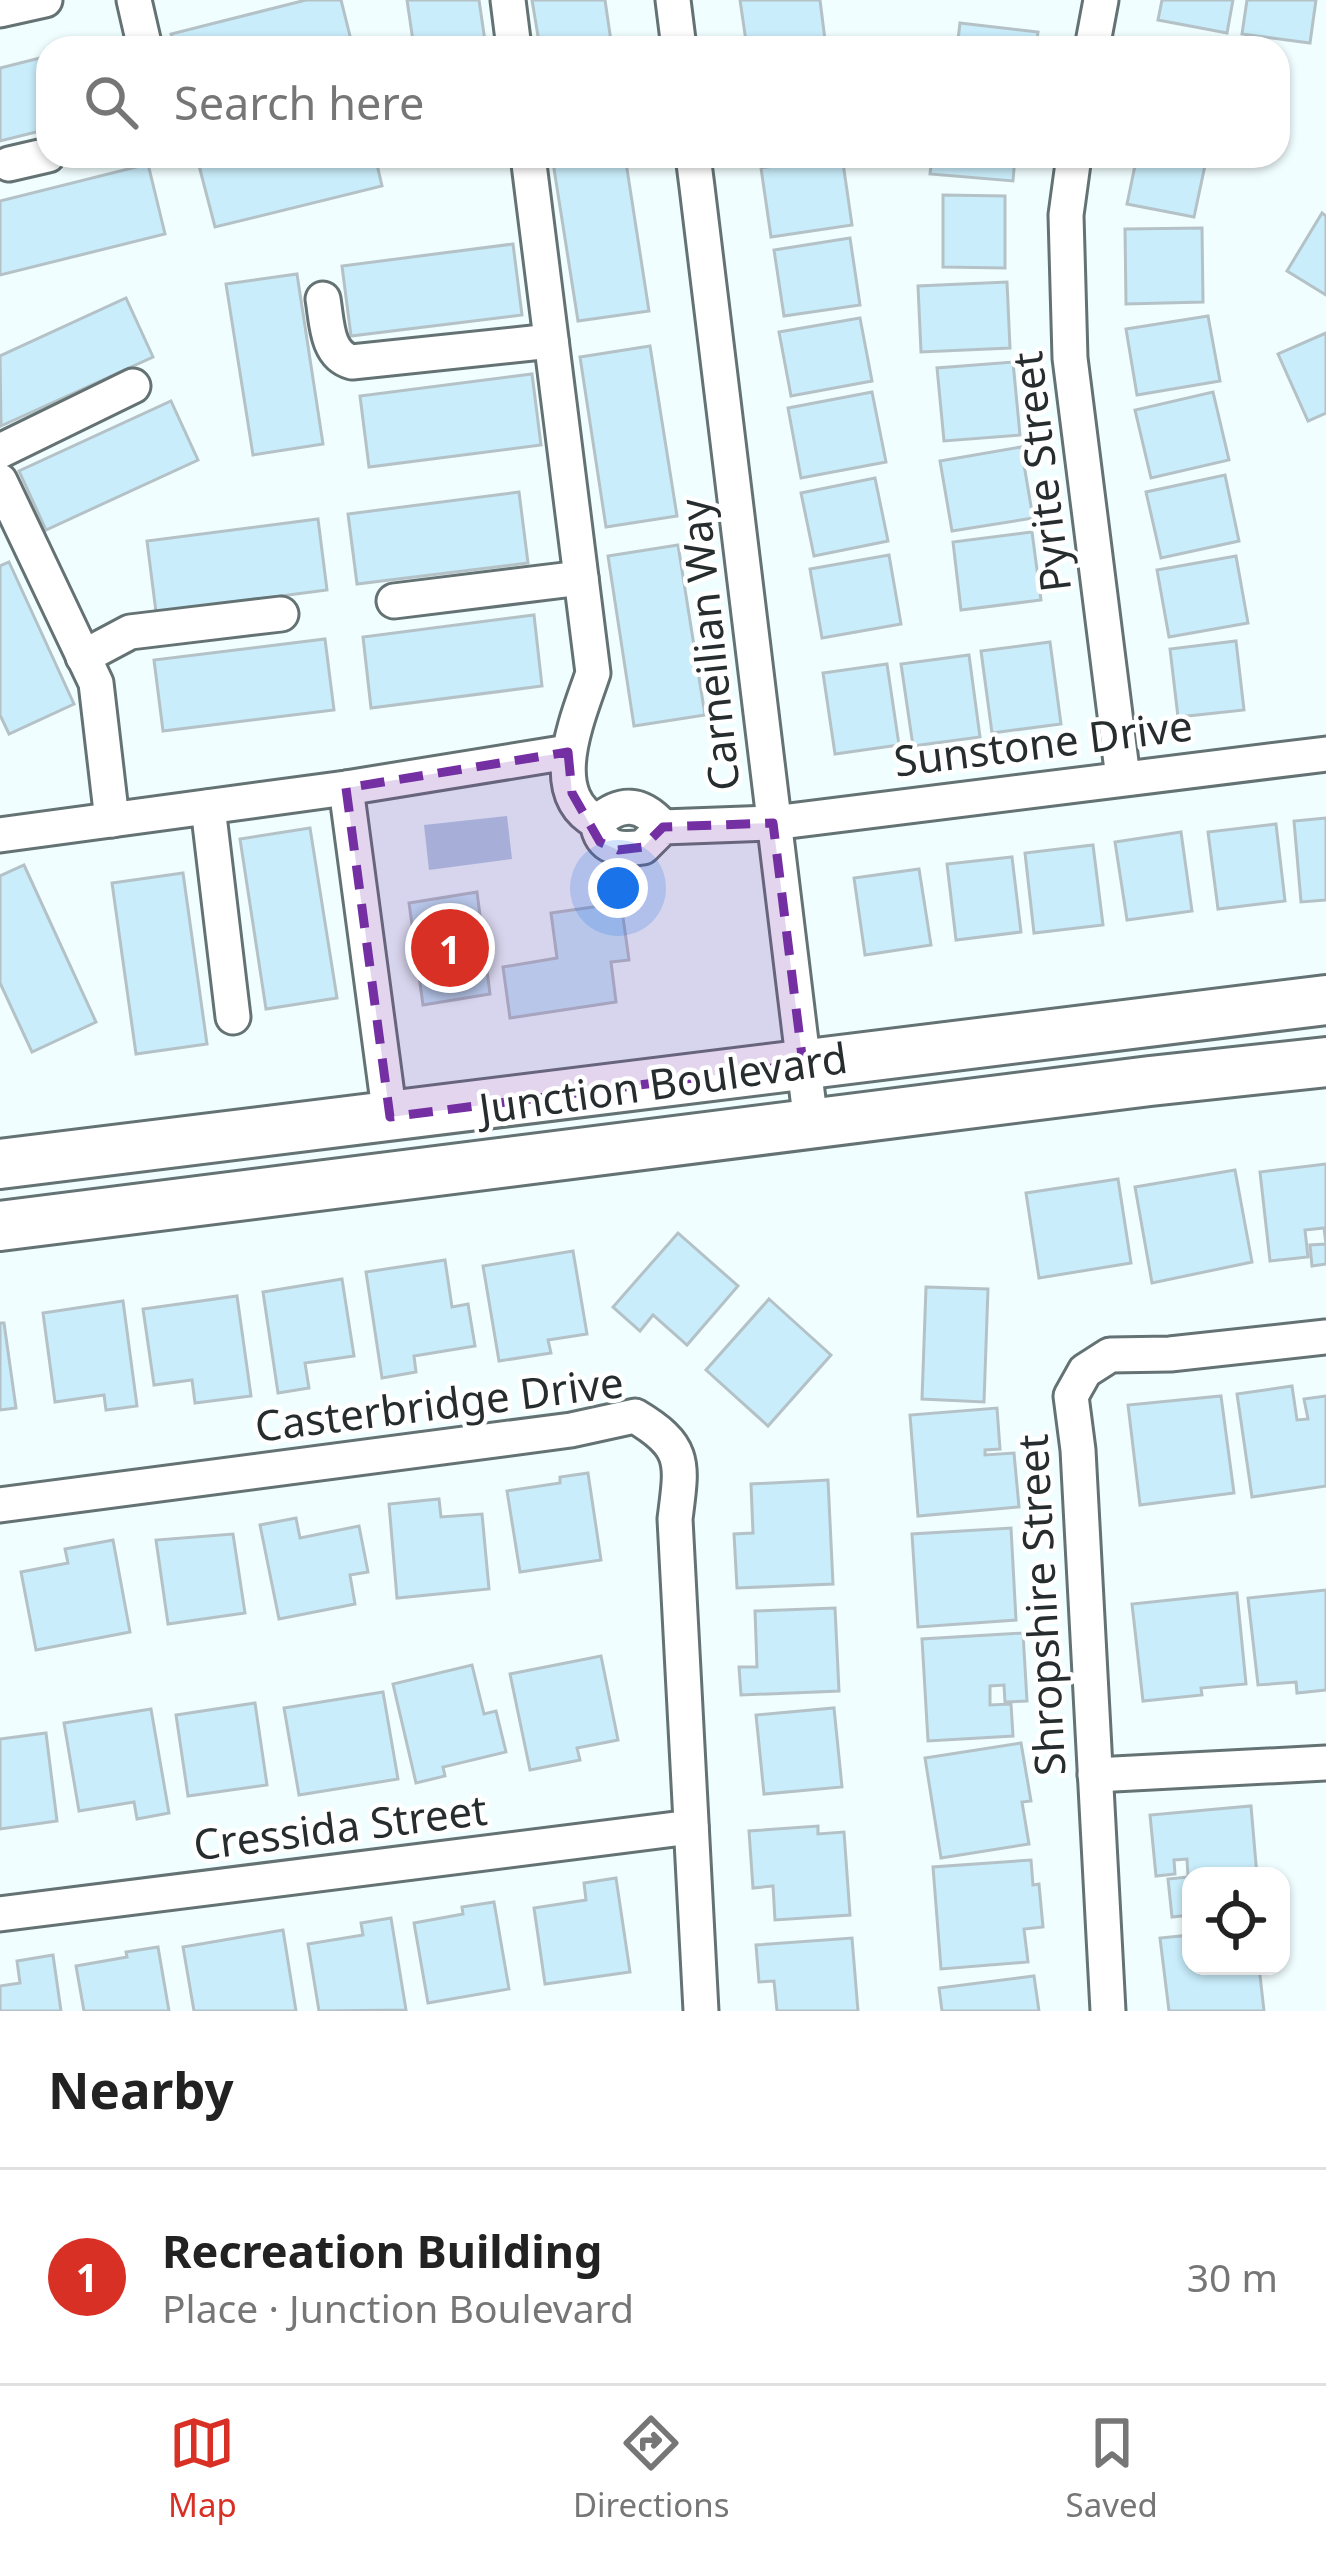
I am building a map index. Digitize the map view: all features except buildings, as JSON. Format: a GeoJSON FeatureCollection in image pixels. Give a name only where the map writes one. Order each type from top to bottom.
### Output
{"type":"FeatureCollection","features":[{"type":"Feature","properties":{"kind":"main road","name":"Junction Boulevard"},"geometry":{"type":"LineString","coordinates":[[0,1164],[1326,1000]]}},
{"type":"Feature","properties":{"kind":"main road","name":"Junction Boulevard"},"geometry":{"type":"LineString","coordinates":[[0,1226],[1326,1062]]}},
{"type":"Feature","properties":{"kind":"street"},"geometry":{"type":"LineString","coordinates":[[0,10],[45,0]]}},
{"type":"Feature","properties":{"kind":"street"},"geometry":{"type":"LineString","coordinates":[[134,0],[142,36]]}},
{"type":"Feature","properties":{"kind":"street"},"geometry":{"type":"LineString","coordinates":[[508,0],[512,36]]}},
{"type":"Feature","properties":{"kind":"street"},"geometry":{"type":"LineString","coordinates":[[673,0],[678,36]]}},
{"type":"Feature","properties":{"kind":"street"},"geometry":{"type":"LineString","coordinates":[[1095,36],[1101,0]]}},
{"type":"Feature","properties":{"kind":"street"},"geometry":{"type":"LineString","coordinates":[[9,164],[36,158]]}},
{"type":"Feature","properties":{"kind":"street"},"geometry":{"type":"LineString","coordinates":[[0,835],[568,752],[593,673],[529,168]]}},
{"type":"Feature","properties":{"kind":"street","name":"Carneilian Way"},"geometry":{"type":"LineString","coordinates":[[695,168],[811,1124]]}},
{"type":"Feature","properties":{"kind":"street","name":"Pyrite Street"},"geometry":{"type":"LineString","coordinates":[[1072,168],[1066,215],[1070,358],[1123,778]]}},
{"type":"Feature","properties":{"kind":"street"},"geometry":{"type":"LineString","coordinates":[[323,299],[332,346],[341,359],[352,362],[551,341]]}},
{"type":"Feature","properties":{"kind":"street"},"geometry":{"type":"LineString","coordinates":[[0,451],[133,386]]}},
{"type":"Feature","properties":{"kind":"street"},"geometry":{"type":"LineString","coordinates":[[0,481],[95,683],[112,820]]}},
{"type":"Feature","properties":{"kind":"street"},"geometry":{"type":"LineString","coordinates":[[394,601],[581,578]]}},
{"type":"Feature","properties":{"kind":"street"},"geometry":{"type":"LineString","coordinates":[[83,657],[130,632],[281,614]]}},
{"type":"Feature","properties":{"kind":"street","name":"Sunstone Drive"},"geometry":{"type":"LineString","coordinates":[[568,752],[572,793],[597,822],[599,836],[618,850],[643,847],[663,827],[773,823],[1326,754]]}},
{"type":"Feature","properties":{"kind":"street"},"geometry":{"type":"LineString","coordinates":[[346,788],[389,1117]]}},
{"type":"Feature","properties":{"kind":"street"},"geometry":{"type":"LineString","coordinates":[[208,807],[232,1017]]}},
{"type":"Feature","properties":{"kind":"street","name":"Shropshire Street"},"geometry":{"type":"LineString","coordinates":[[1108,2011],[1071,1396],[1085,1371],[1110,1355],[1170,1354],[1326,1337]]}},
{"type":"Feature","properties":{"kind":"street","name":"Casterbridge Drive"},"geometry":{"type":"LineString","coordinates":[[0,1504],[571,1430],[635,1416],[664,1433],[682,1465],[675,1519],[700,2011]]}},
{"type":"Feature","properties":{"kind":"street"},"geometry":{"type":"LineString","coordinates":[[1095,1775],[1326,1763]]}},
{"type":"Feature","properties":{"kind":"street","name":"Cressida Street"},"geometry":{"type":"LineString","coordinates":[[0,1914],[691,1828]]}},
{"type":"Feature","properties":{"kind":"highlighted area"},"geometry":{"type":"Polygon","coordinates":[[[568,752],[572,793],[600,842],[618,850],[643,847],[663,827],[773,823],[803,1064],[390,1117],[346,788],[568,752]]]}},
{"type":"Feature","properties":{"kind":"water"},"geometry":{"type":"Polygon","coordinates":[[[507,816],[512,859],[429,870],[424,825],[507,816]]]}},
{"type":"Feature","properties":{"kind":"place","name":"Recreation Building"},"geometry":{"type":"Point","coordinates":[450,948]}}]}
